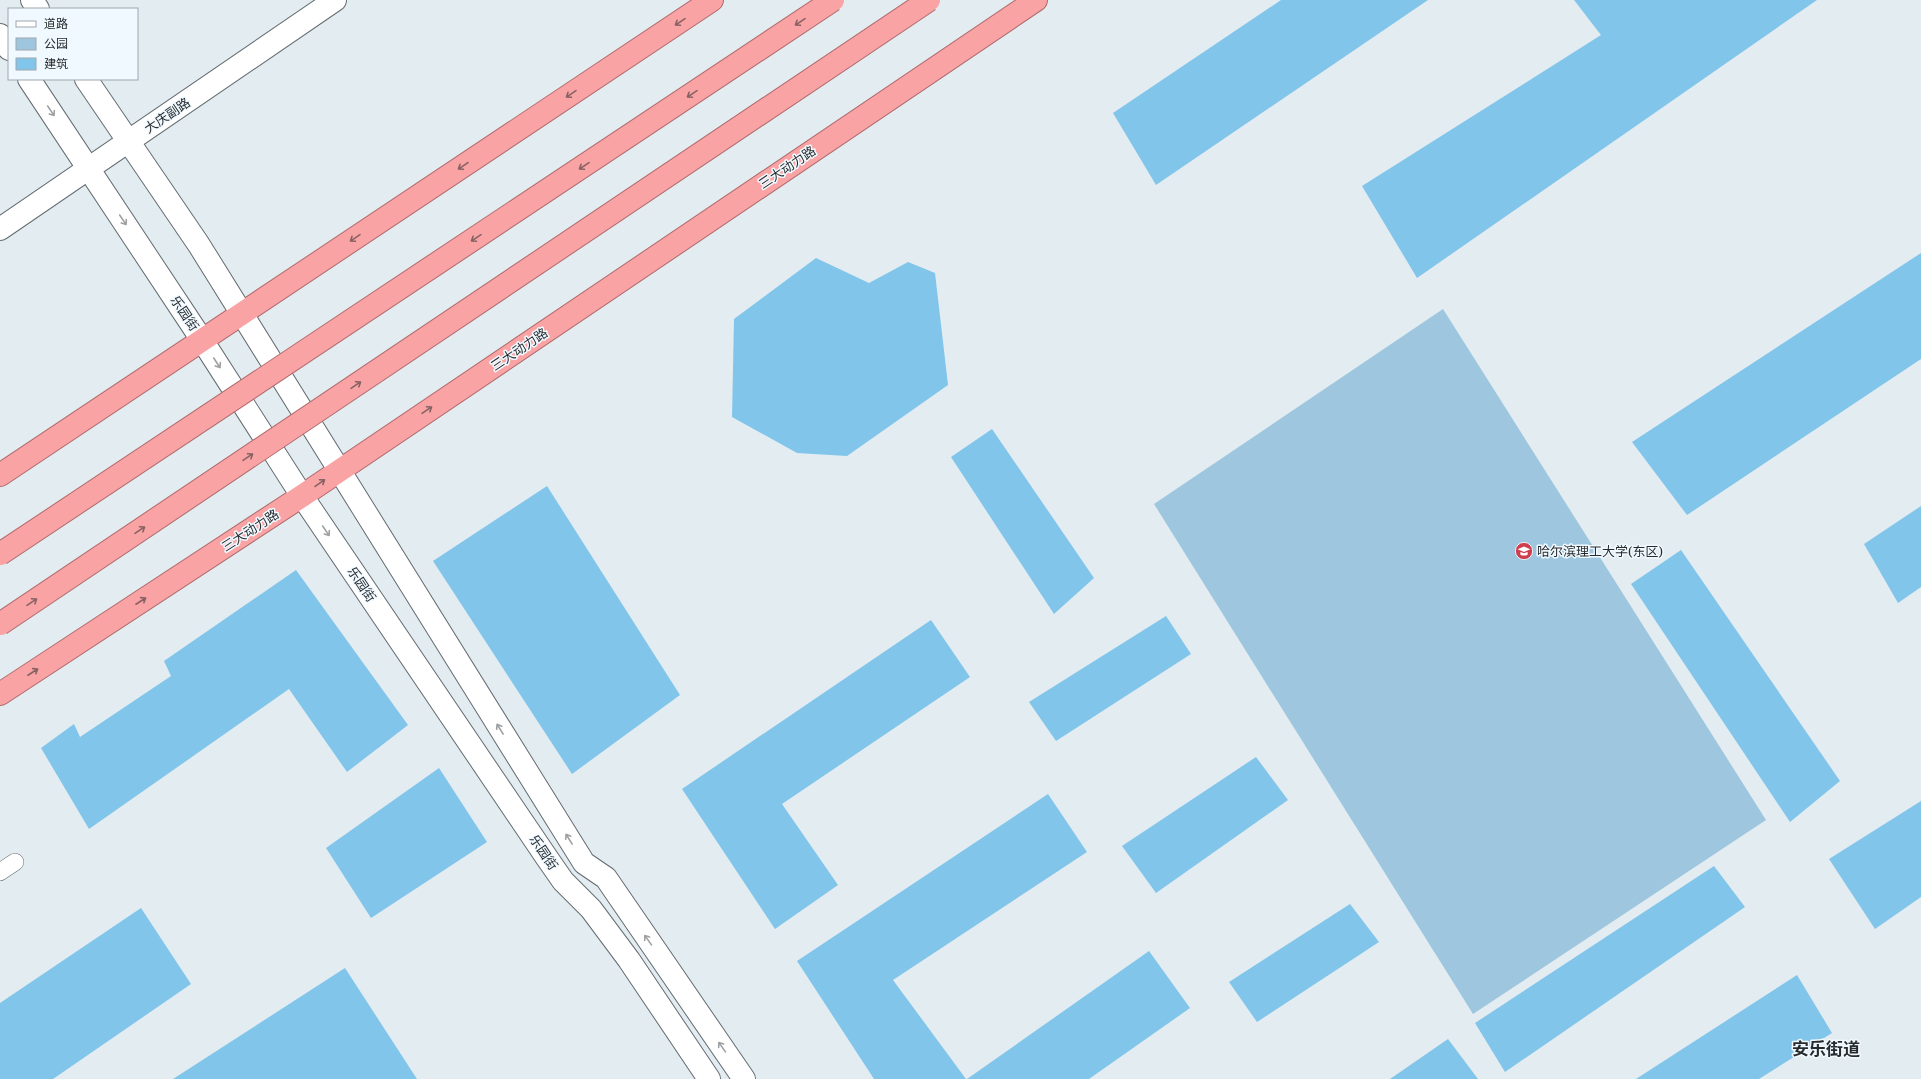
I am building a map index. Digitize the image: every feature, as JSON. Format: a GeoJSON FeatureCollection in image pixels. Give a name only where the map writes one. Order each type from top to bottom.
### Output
{"type":"FeatureCollection","features":[{"type":"Feature","properties":{"kind":"highway"},"geometry":{"type":"LineString","coordinates":[[0,474],[712,0]]}},
{"type":"Feature","properties":{"kind":"highway"},"geometry":{"type":"LineString","coordinates":[[0,554],[833,0]]}},
{"type":"Feature","properties":{"kind":"highway"},"geometry":{"type":"LineString","coordinates":[[0,624],[928,0]]}},
{"type":"Feature","properties":{"kind":"highway","name":"三大动力路"},"geometry":{"type":"LineString","coordinates":[[0,694],[302,496],[338,470],[1036,0]]}},
{"type":"Feature","properties":{"kind":"main road","name":"大庆副路"},"geometry":{"type":"LineString","coordinates":[[0,229],[335,0]]}},
{"type":"Feature","properties":{"kind":"main road"},"geometry":{"type":"LineString","coordinates":[[0,35],[8,47]]}},
{"type":"Feature","properties":{"kind":"main road","name":"乐园街"},"geometry":{"type":"LineString","coordinates":[[30,80],[202,340],[302,496],[563,881],[591,909],[629,960],[709,1079]]}},
{"type":"Feature","properties":{"kind":"main road"},"geometry":{"type":"LineString","coordinates":[[87,80],[198,245],[584,863],[606,878],[744,1079]]}},
{"type":"Feature","properties":{"kind":"lane"},"geometry":{"type":"LineString","coordinates":[[0,872],[15,862]]}},
{"type":"Feature","properties":{"kind":"green space"},"geometry":{"type":"Polygon","coordinates":[[[1443,309],[1766,820],[1473,1014],[1154,504],[1443,309]]]}},
{"type":"Feature","properties":{"kind":"building"},"geometry":{"type":"Polygon","coordinates":[[[1281,0],[1428,0],[1156,185],[1113,113],[1281,0]]]}},
{"type":"Feature","properties":{"kind":"building"},"geometry":{"type":"Polygon","coordinates":[[[1574,0],[1817,0],[1417,278],[1362,186],[1601,35],[1574,0]]]}},
{"type":"Feature","properties":{"kind":"building"},"geometry":{"type":"Polygon","coordinates":[[[1921,253],[1921,359],[1687,515],[1632,442],[1921,253]]]}},
{"type":"Feature","properties":{"kind":"building"},"geometry":{"type":"Polygon","coordinates":[[[816,258],[869,283],[908,262],[935,273],[948,385],[847,456],[797,453],[732,417],[734,319],[816,258]]]}},
{"type":"Feature","properties":{"kind":"building"},"geometry":{"type":"Polygon","coordinates":[[[992,429],[1094,578],[1054,614],[951,457],[992,429]]]}},
{"type":"Feature","properties":{"kind":"building"},"geometry":{"type":"Polygon","coordinates":[[[547,486],[680,695],[572,774],[433,561],[547,486]]]}},
{"type":"Feature","properties":{"kind":"building"},"geometry":{"type":"Polygon","coordinates":[[[1921,506],[1921,587],[1898,603],[1864,544],[1921,506]]]}},
{"type":"Feature","properties":{"kind":"building"},"geometry":{"type":"Polygon","coordinates":[[[1681,550],[1840,781],[1790,822],[1631,584],[1681,550]]]}},
{"type":"Feature","properties":{"kind":"building"},"geometry":{"type":"Polygon","coordinates":[[[296,570],[408,725],[347,772],[289,689],[89,829],[41,748],[74,724],[80,737],[171,676],[164,661],[296,570]]]}},
{"type":"Feature","properties":{"kind":"building"},"geometry":{"type":"Polygon","coordinates":[[[1166,616],[1191,654],[1056,741],[1029,702],[1166,616]]]}},
{"type":"Feature","properties":{"kind":"building"},"geometry":{"type":"Polygon","coordinates":[[[931,620],[970,677],[782,804],[838,885],[775,929],[682,789],[931,620]]]}},
{"type":"Feature","properties":{"kind":"building"},"geometry":{"type":"Polygon","coordinates":[[[1256,757],[1288,800],[1156,893],[1122,846],[1256,757]]]}},
{"type":"Feature","properties":{"kind":"building"},"geometry":{"type":"Polygon","coordinates":[[[439,768],[487,842],[371,918],[326,848],[439,768]]]}},
{"type":"Feature","properties":{"kind":"building"},"geometry":{"type":"Polygon","coordinates":[[[1048,794],[1087,852],[893,980],[966,1079],[874,1079],[797,961],[1048,794]]]}},
{"type":"Feature","properties":{"kind":"building"},"geometry":{"type":"Polygon","coordinates":[[[1921,801],[1921,897],[1875,929],[1829,859],[1921,801]]]}},
{"type":"Feature","properties":{"kind":"building"},"geometry":{"type":"Polygon","coordinates":[[[1714,866],[1745,907],[1505,1072],[1475,1023],[1714,866]]]}},
{"type":"Feature","properties":{"kind":"building"},"geometry":{"type":"Polygon","coordinates":[[[1350,904],[1379,942],[1257,1022],[1229,982],[1350,904]]]}},
{"type":"Feature","properties":{"kind":"building"},"geometry":{"type":"Polygon","coordinates":[[[141,908],[191,984],[53,1079],[0,1079],[0,1003],[141,908]]]}},
{"type":"Feature","properties":{"kind":"building"},"geometry":{"type":"Polygon","coordinates":[[[1149,951],[1190,1008],[1089,1079],[967,1079],[1149,951]]]}},
{"type":"Feature","properties":{"kind":"building"},"geometry":{"type":"Polygon","coordinates":[[[345,968],[417,1079],[173,1079],[345,968]]]}},
{"type":"Feature","properties":{"kind":"building"},"geometry":{"type":"Polygon","coordinates":[[[1797,975],[1832,1033],[1759,1079],[1636,1079],[1797,975]]]}},
{"type":"Feature","properties":{"kind":"building"},"geometry":{"type":"Polygon","coordinates":[[[1448,1039],[1478,1079],[1390,1079],[1448,1039]]]}},
{"type":"Feature","properties":{"kind":"place","name":"哈尔滨理工大学(东区)"},"geometry":{"type":"Point","coordinates":[1524,551]}},
{"type":"Feature","properties":{"kind":"district","name":"安乐街道"},"geometry":{"type":"Point","coordinates":[1826,1048]}}]}
